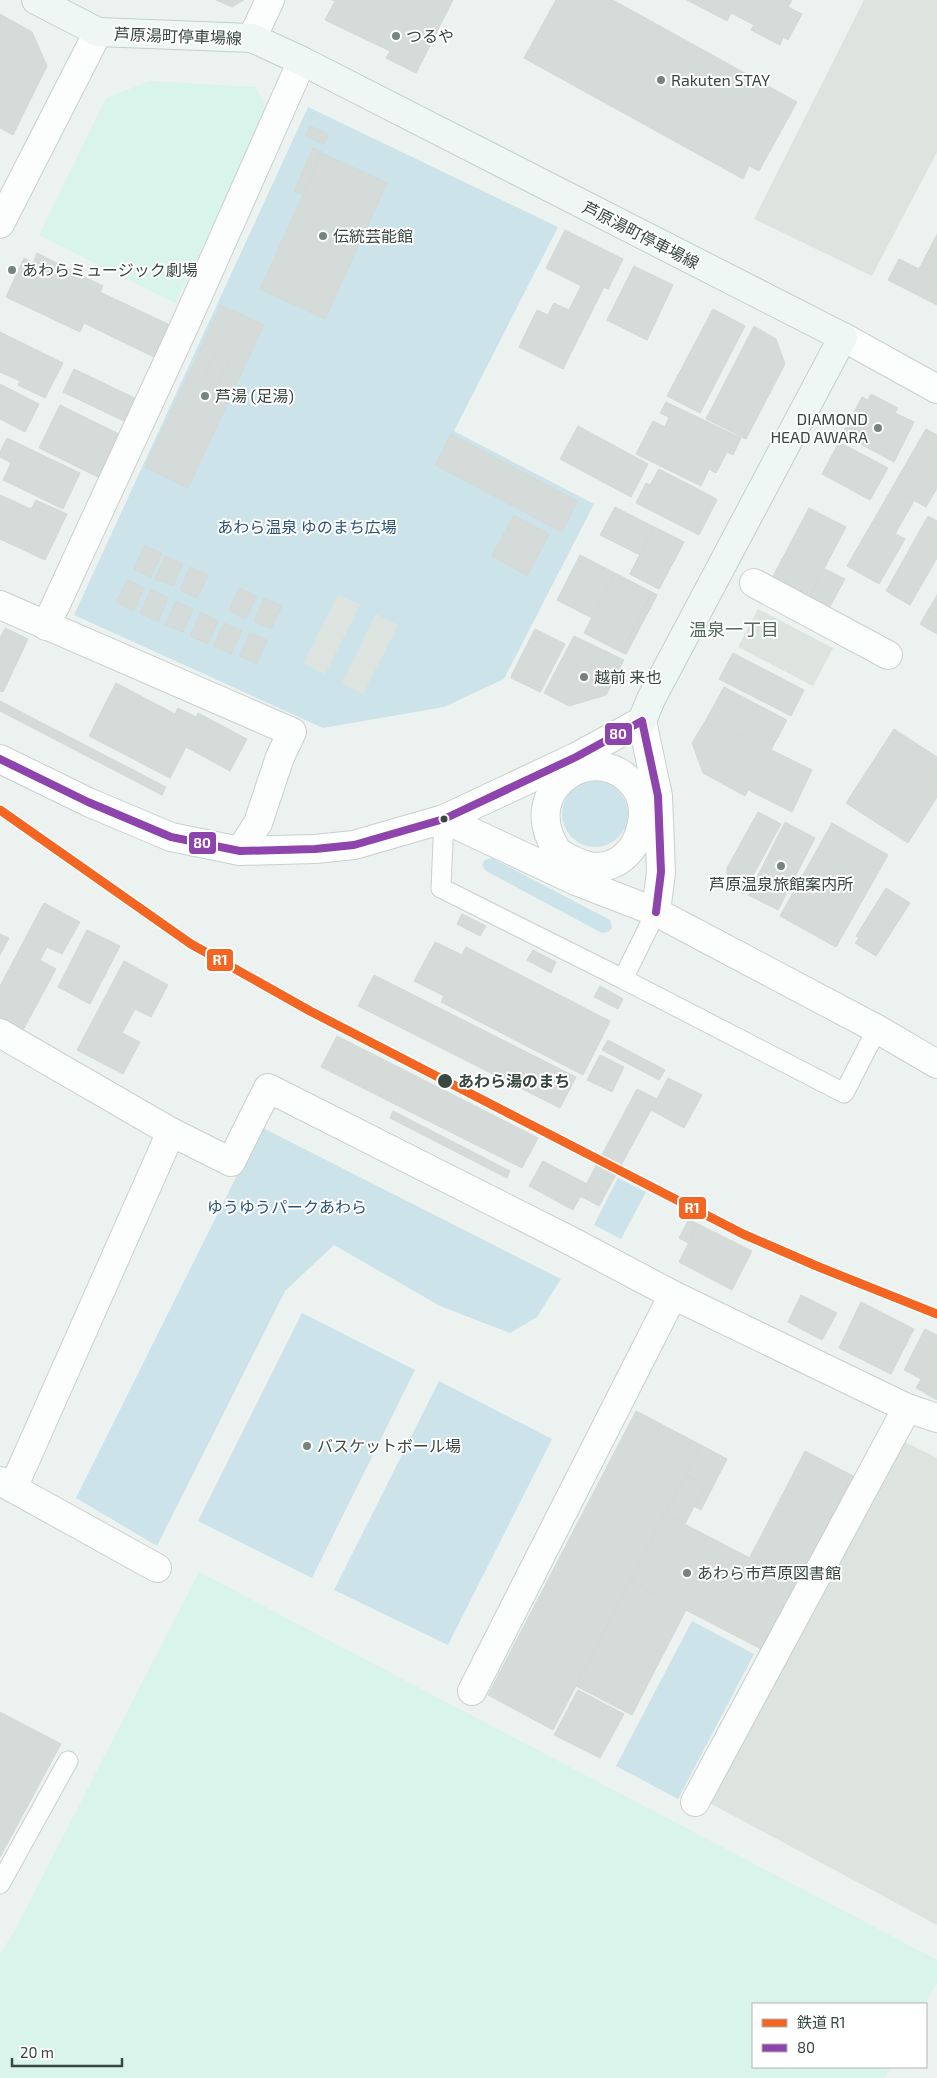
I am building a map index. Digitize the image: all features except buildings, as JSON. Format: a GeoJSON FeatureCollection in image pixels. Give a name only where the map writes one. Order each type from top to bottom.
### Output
{"type":"FeatureCollection","features":[{"type":"Feature","properties":{"kind":"main road","name":"芦原湯町停車場線"},"geometry":{"type":"LineString","coordinates":[[36,0],[98,32],[252,38],[302,61],[843,338]]}},
{"type":"Feature","properties":{"kind":"main road"},"geometry":{"type":"LineString","coordinates":[[642,721],[655,690],[843,338]]}},
{"type":"Feature","properties":{"kind":"street"},"geometry":{"type":"LineString","coordinates":[[252,38],[270,0]]}},
{"type":"Feature","properties":{"kind":"street"},"geometry":{"type":"LineString","coordinates":[[0,224],[98,32]]}},
{"type":"Feature","properties":{"kind":"street"},"geometry":{"type":"LineString","coordinates":[[46,626],[188,318],[302,61]]}},
{"type":"Feature","properties":{"kind":"street"},"geometry":{"type":"LineString","coordinates":[[843,338],[937,389]]}},
{"type":"Feature","properties":{"kind":"street"},"geometry":{"type":"LineString","coordinates":[[754,583],[888,655]]}},
{"type":"Feature","properties":{"kind":"street"},"geometry":{"type":"LineString","coordinates":[[0,605],[292,732],[280,757],[258,823],[240,851]]}},
{"type":"Feature","properties":{"kind":"street"},"geometry":{"type":"LineString","coordinates":[[0,759],[88,802],[172,837],[240,851],[315,849],[354,844],[444,819],[563,769],[642,721],[651,815],[661,872],[656,912]]}},
{"type":"Feature","properties":{"kind":"street"},"geometry":{"type":"LineString","coordinates":[[563,769],[598,767],[619,773],[633,785],[651,815]]}},
{"type":"Feature","properties":{"kind":"street"},"geometry":{"type":"LineString","coordinates":[[563,769],[547,800],[544,814],[555,861],[576,881],[656,912],[877,1028],[937,1064]]}},
{"type":"Feature","properties":{"kind":"street"},"geometry":{"type":"LineString","coordinates":[[576,881],[600,867],[620,861],[630,852],[651,815]]}},
{"type":"Feature","properties":{"kind":"street"},"geometry":{"type":"LineString","coordinates":[[444,819],[555,861],[576,862],[600,867]]}},
{"type":"Feature","properties":{"kind":"street"},"geometry":{"type":"LineString","coordinates":[[1,1036],[171,1132],[231,1162],[268,1088],[571,1241],[673,1295],[907,1408],[937,1418]]}},
{"type":"Feature","properties":{"kind":"street"},"geometry":{"type":"LineString","coordinates":[[157,1568],[7,1485],[171,1132]]}},
{"type":"Feature","properties":{"kind":"street"},"geometry":{"type":"LineString","coordinates":[[472,1691],[673,1295]]}},
{"type":"Feature","properties":{"kind":"street"},"geometry":{"type":"LineString","coordinates":[[695,1802],[907,1408]]}},
{"type":"Feature","properties":{"kind":"lane"},"geometry":{"type":"LineString","coordinates":[[444,819],[442,888],[844,1093],[877,1028]]}},
{"type":"Feature","properties":{"kind":"lane"},"geometry":{"type":"LineString","coordinates":[[623,979],[656,912]]}},
{"type":"Feature","properties":{"kind":"lane"},"geometry":{"type":"LineString","coordinates":[[0,1884],[68,1761]]}},
{"type":"Feature","properties":{"kind":"green space","name":"あわら温泉 ゆのまち広場"},"geometry":{"type":"Polygon","coordinates":[[[308,107],[558,227],[454,431],[594,504],[504,679],[444,707],[323,728],[74,615],[308,107]]]}},
{"type":"Feature","properties":{"kind":"green space"},"geometry":{"type":"Polygon","coordinates":[[[588,781],[602,781],[614,786],[623,795],[628,807],[626,827],[619,838],[602,847],[588,847],[576,842],[567,833],[562,821],[562,807],[567,795],[576,786],[588,781]]]}},
{"type":"Feature","properties":{"kind":"green space"},"geometry":{"type":"Polygon","coordinates":[[[492,858],[610,920],[612,928],[608,932],[602,933],[486,871],[482,865],[485,860],[492,858]]]}},
{"type":"Feature","properties":{"kind":"green space","name":"ゆうゆうパークあわら"},"geometry":{"type":"Polygon","coordinates":[[[261,1127],[561,1279],[537,1317],[510,1333],[440,1306],[334,1245],[285,1291],[157,1546],[76,1498],[261,1127]]]}},
{"type":"Feature","properties":{"kind":"green space"},"geometry":{"type":"Polygon","coordinates":[[[618,1178],[646,1192],[621,1239],[594,1225],[618,1178]]]}},
{"type":"Feature","properties":{"kind":"green space","name":"バスケットボール場"},"geometry":{"type":"Polygon","coordinates":[[[302,1313],[415,1370],[312,1578],[198,1521],[302,1313]]]}},
{"type":"Feature","properties":{"kind":"green space","name":"バスケットボール場"},"geometry":{"type":"Polygon","coordinates":[[[439,1381],[552,1439],[448,1645],[334,1590],[439,1381]]]}},
{"type":"Feature","properties":{"kind":"green space"},"geometry":{"type":"Polygon","coordinates":[[[692,1621],[754,1654],[678,1799],[616,1766],[692,1621]]]}},
{"type":"Feature","properties":{"kind":"sand"},"geometry":{"type":"Polygon","coordinates":[[[150,81],[255,87],[269,111],[175,303],[39,235],[106,98],[150,81]]]}},
{"type":"Feature","properties":{"kind":"sand"},"geometry":{"type":"Polygon","coordinates":[[[199,1572],[937,1960],[937,1982],[926,2003],[752,2003],[752,2068],[890,2068],[884,2078],[0,2078],[0,1954],[15,1930],[199,1572]]]}},
{"type":"Feature","properties":{"kind":"shaded area"},"geometry":{"type":"Polygon","coordinates":[[[864,0],[937,0],[937,152],[872,276],[754,219],[864,0]]]}},
{"type":"Feature","properties":{"kind":"shaded area"},"geometry":{"type":"Polygon","coordinates":[[[338,595],[360,605],[325,674],[303,663],[338,595]]]}},
{"type":"Feature","properties":{"kind":"shaded area"},"geometry":{"type":"Polygon","coordinates":[[[758,609],[833,648],[813,686],[738,647],[758,609]]]}},
{"type":"Feature","properties":{"kind":"shaded area"},"geometry":{"type":"Polygon","coordinates":[[[376,614],[398,625],[363,694],[342,683],[376,614]]]}},
{"type":"Feature","properties":{"kind":"shaded area"},"geometry":{"type":"Polygon","coordinates":[[[899,1439],[937,1458],[937,1925],[706,1801],[899,1439]]]}},
{"type":"Feature","properties":{"kind":"rail line","name":"R1"},"geometry":{"type":"LineString","coordinates":[[0,810],[191,944],[310,1011],[743,1234],[819,1267],[937,1314]]}},
{"type":"Feature","properties":{"kind":"transit line","name":"80"},"geometry":{"type":"LineString","coordinates":[[0,759],[88,802],[171,837],[240,851],[315,849],[354,845],[444,819],[576,757],[642,721],[658,796],[661,872],[656,912]]}},
{"type":"Feature","properties":{"kind":"place","name":"つるや"},"geometry":{"type":"Point","coordinates":[396,36]}},
{"type":"Feature","properties":{"kind":"place","name":"Rakuten STAY"},"geometry":{"type":"Point","coordinates":[661,80]}},
{"type":"Feature","properties":{"kind":"place","name":"伝統芸能館"},"geometry":{"type":"Point","coordinates":[323,236]}},
{"type":"Feature","properties":{"kind":"place","name":"あわらミュージック劇場"},"geometry":{"type":"Point","coordinates":[12,270]}},
{"type":"Feature","properties":{"kind":"place","name":"芦湯 (足湯)"},"geometry":{"type":"Point","coordinates":[205,396]}},
{"type":"Feature","properties":{"kind":"place","name":"DIAMOND HEAD AWARA"},"geometry":{"type":"Point","coordinates":[878,428]}},
{"type":"Feature","properties":{"kind":"place","name":"越前 来也"},"geometry":{"type":"Point","coordinates":[584,677]}},
{"type":"Feature","properties":{"kind":"place","name":"芦原温泉旅館案内所"},"geometry":{"type":"Point","coordinates":[781,866]}},
{"type":"Feature","properties":{"kind":"place","name":"あわら湯のまち"},"geometry":{"type":"Point","coordinates":[445,1081]}},
{"type":"Feature","properties":{"kind":"place","name":"バスケットボール場"},"geometry":{"type":"Point","coordinates":[307,1446]}},
{"type":"Feature","properties":{"kind":"place","name":"あわら市芦原図書館"},"geometry":{"type":"Point","coordinates":[687,1573]}},
{"type":"Feature","properties":{"kind":"district","name":"温泉一丁目"},"geometry":{"type":"Point","coordinates":[734,630]}}]}
